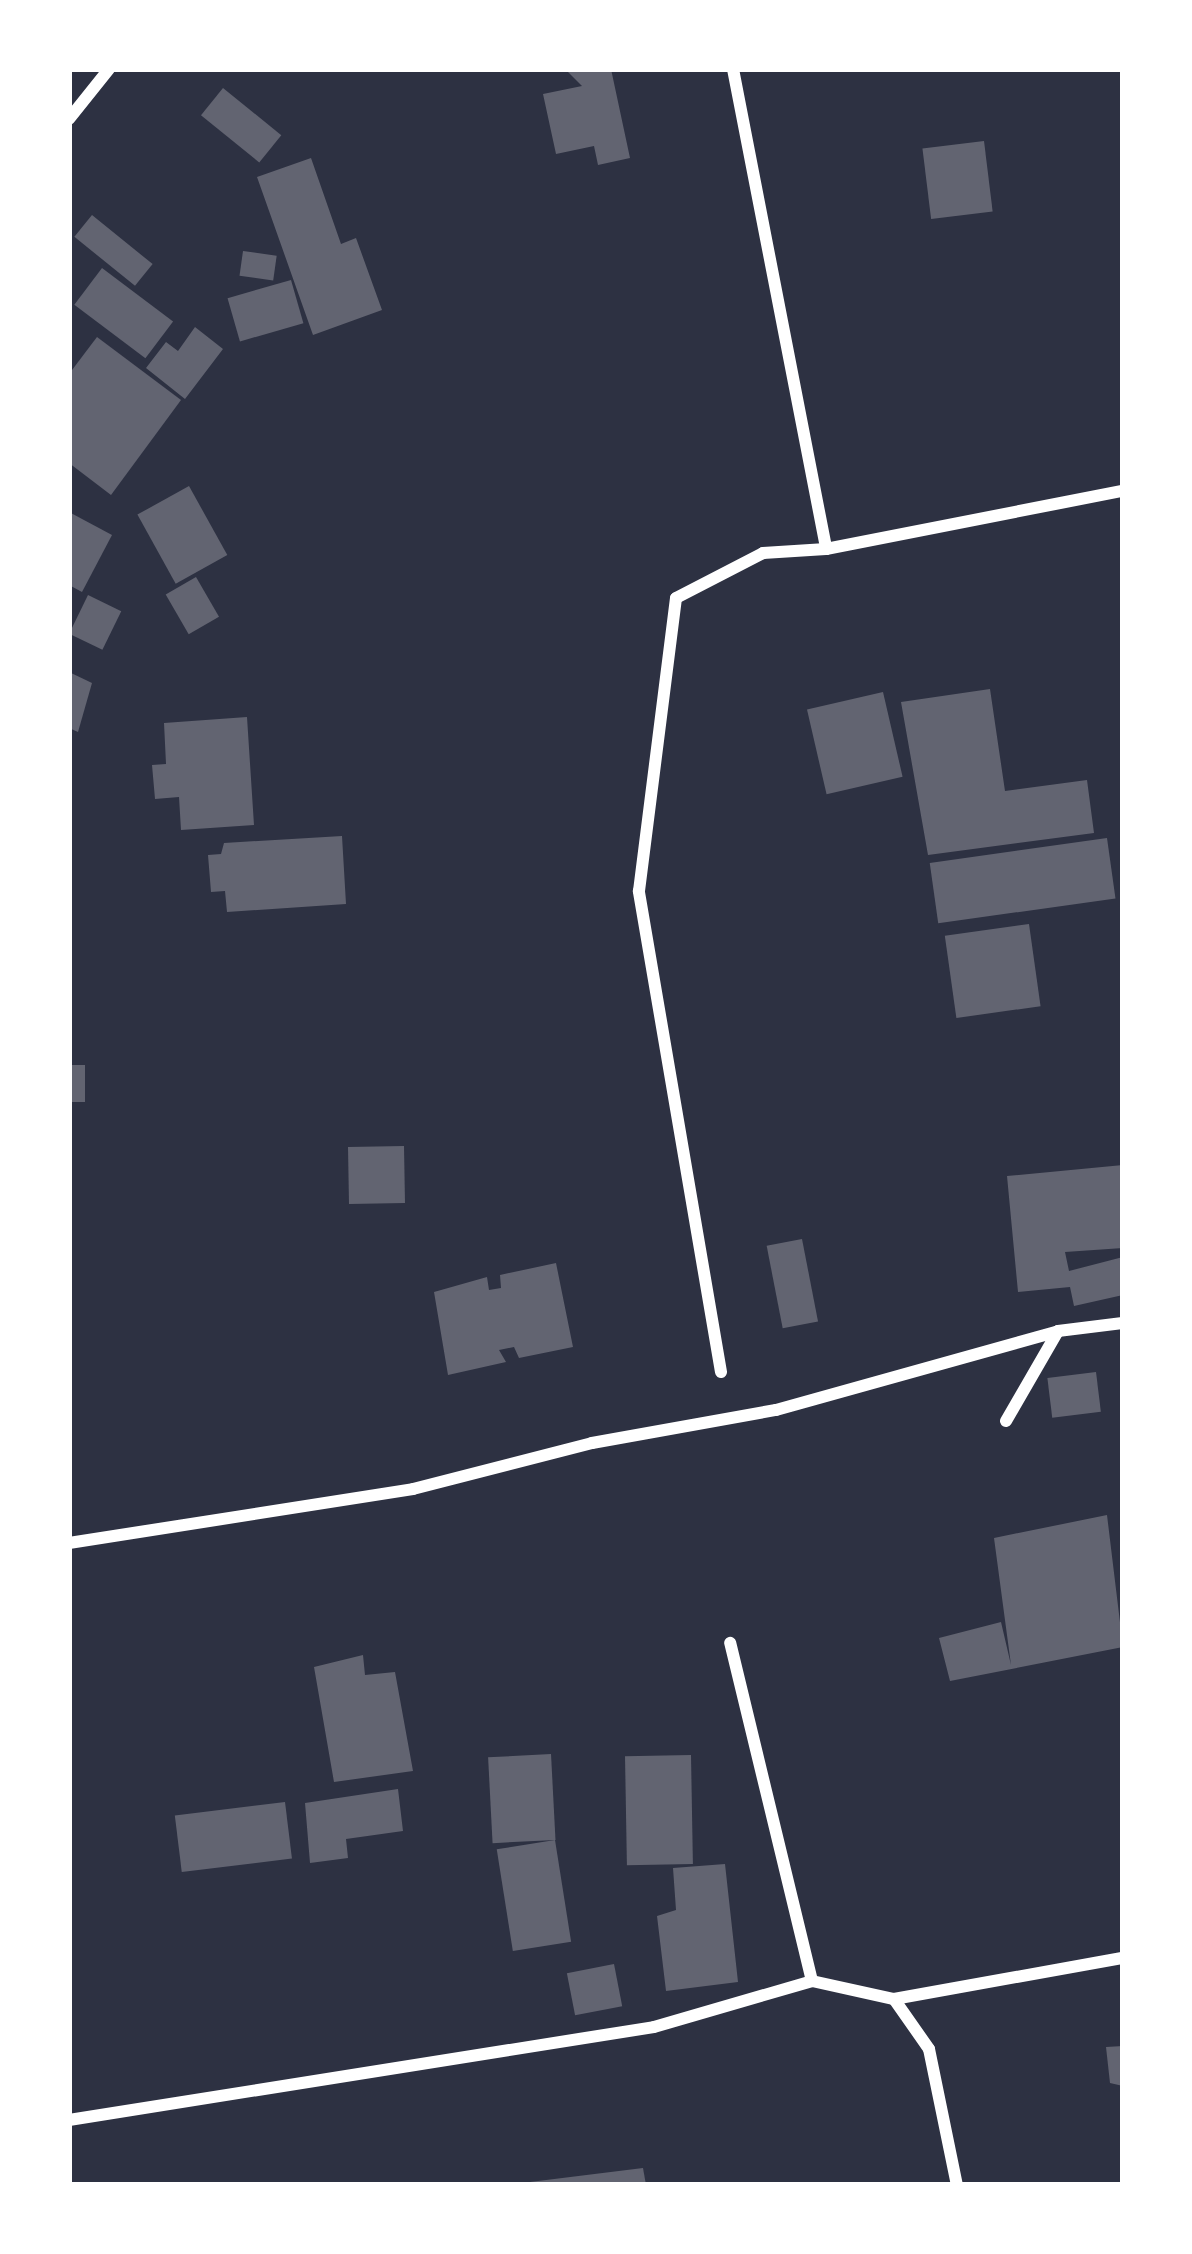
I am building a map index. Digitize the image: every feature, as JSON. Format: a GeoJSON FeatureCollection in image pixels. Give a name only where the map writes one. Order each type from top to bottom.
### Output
{"type":"FeatureCollection","features":[{"type":"Feature","properties":{"kind":"street"},"geometry":{"type":"LineString","coordinates":[[69,119],[110,69]]}},
{"type":"Feature","properties":{"kind":"street"},"geometry":{"type":"LineString","coordinates":[[733,69],[826,549]]}},
{"type":"Feature","properties":{"kind":"street"},"geometry":{"type":"LineString","coordinates":[[722,1372],[639,892],[676,598],[763,553],[826,549],[1123,491]]}},
{"type":"Feature","properties":{"kind":"street"},"geometry":{"type":"LineString","coordinates":[[69,1543],[413,1489],[592,1443],[776,1410],[1058,1331],[1123,1323]]}},
{"type":"Feature","properties":{"kind":"street"},"geometry":{"type":"LineString","coordinates":[[1006,1421],[1058,1331]]}},
{"type":"Feature","properties":{"kind":"street"},"geometry":{"type":"LineString","coordinates":[[730,1643],[812,1981]]}},
{"type":"Feature","properties":{"kind":"street"},"geometry":{"type":"LineString","coordinates":[[69,2120],[654,2027],[812,1981],[894,1999],[1123,1958]]}},
{"type":"Feature","properties":{"kind":"street"},"geometry":{"type":"LineString","coordinates":[[894,1999],[929,2049],[957,2185]]}},
{"type":"Feature","properties":{"kind":"building"},"geometry":{"type":"Polygon","coordinates":[[[565,69],[611,69],[630,158],[598,165],[594,146],[556,154],[543,94],[582,86],[565,69]]]}},
{"type":"Feature","properties":{"kind":"building"},"geometry":{"type":"Polygon","coordinates":[[[223,88],[281,135],[259,162],[201,115],[223,88]]]}},
{"type":"Feature","properties":{"kind":"building"},"geometry":{"type":"Polygon","coordinates":[[[984,141],[993,211],[931,219],[922,149],[984,141]]]}},
{"type":"Feature","properties":{"kind":"building"},"geometry":{"type":"Polygon","coordinates":[[[311,158],[341,244],[356,238],[382,310],[313,335],[257,177],[311,158]]]}},
{"type":"Feature","properties":{"kind":"building"},"geometry":{"type":"Polygon","coordinates":[[[92,215],[153,264],[135,286],[74,237],[92,215]]]}},
{"type":"Feature","properties":{"kind":"building"},"geometry":{"type":"Polygon","coordinates":[[[243,251],[277,256],[273,280],[240,276],[243,251]]]}},
{"type":"Feature","properties":{"kind":"building"},"geometry":{"type":"Polygon","coordinates":[[[102,268],[173,322],[145,358],[74,305],[102,268]]]}},
{"type":"Feature","properties":{"kind":"building"},"geometry":{"type":"Polygon","coordinates":[[[291,280],[303,323],[240,341],[228,298],[291,280]]]}},
{"type":"Feature","properties":{"kind":"building"},"geometry":{"type":"Polygon","coordinates":[[[195,327],[223,349],[185,399],[146,368],[166,342],[178,351],[195,327]]]}},
{"type":"Feature","properties":{"kind":"building"},"geometry":{"type":"Polygon","coordinates":[[[97,337],[181,400],[111,495],[69,463],[69,374],[97,337]]]}},
{"type":"Feature","properties":{"kind":"building"},"geometry":{"type":"Polygon","coordinates":[[[189,486],[227,555],[176,584],[137,515],[189,486]]]}},
{"type":"Feature","properties":{"kind":"building"},"geometry":{"type":"Polygon","coordinates":[[[69,512],[112,535],[82,592],[69,585],[69,512]]]}},
{"type":"Feature","properties":{"kind":"building"},"geometry":{"type":"Polygon","coordinates":[[[196,577],[219,617],[189,634],[166,594],[196,577]]]}},
{"type":"Feature","properties":{"kind":"building"},"geometry":{"type":"Polygon","coordinates":[[[88,595],[121,611],[102,650],[69,634],[88,595]]]}},
{"type":"Feature","properties":{"kind":"building"},"geometry":{"type":"Polygon","coordinates":[[[69,672],[92,683],[78,732],[69,728],[69,672]]]}},
{"type":"Feature","properties":{"kind":"building"},"geometry":{"type":"Polygon","coordinates":[[[990,689],[1005,791],[1087,780],[1094,833],[928,855],[901,702],[990,689]]]}},
{"type":"Feature","properties":{"kind":"building"},"geometry":{"type":"Polygon","coordinates":[[[883,692],[903,777],[827,794],[807,710],[883,692]]]}},
{"type":"Feature","properties":{"kind":"building"},"geometry":{"type":"Polygon","coordinates":[[[247,717],[254,825],[181,830],[179,797],[155,799],[152,765],[166,764],[164,723],[247,717]]]}},
{"type":"Feature","properties":{"kind":"building"},"geometry":{"type":"Polygon","coordinates":[[[342,836],[346,904],[227,912],[225,891],[211,892],[208,855],[221,854],[224,843],[342,836]]]}},
{"type":"Feature","properties":{"kind":"building"},"geometry":{"type":"Polygon","coordinates":[[[1107,838],[1115,898],[938,923],[930,863],[1107,838]]]}},
{"type":"Feature","properties":{"kind":"building"},"geometry":{"type":"Polygon","coordinates":[[[1029,924],[1041,1006],[956,1018],[945,936],[1029,924]]]}},
{"type":"Feature","properties":{"kind":"building"},"geometry":{"type":"Polygon","coordinates":[[[69,1065],[85,1065],[85,1102],[69,1102],[69,1065]]]}},
{"type":"Feature","properties":{"kind":"building"},"geometry":{"type":"Polygon","coordinates":[[[404,1146],[405,1203],[349,1204],[348,1147],[404,1146]]]}},
{"type":"Feature","properties":{"kind":"building"},"geometry":{"type":"Polygon","coordinates":[[[1123,1165],[1123,1248],[1065,1252],[1069,1271],[1123,1257],[1123,1295],[1074,1306],[1070,1287],[1018,1292],[1007,1176],[1123,1165]]]}},
{"type":"Feature","properties":{"kind":"building"},"geometry":{"type":"Polygon","coordinates":[[[802,1239],[818,1321],[783,1328],[767,1246],[802,1239]]]}},
{"type":"Feature","properties":{"kind":"building"},"geometry":{"type":"Polygon","coordinates":[[[556,1263],[573,1347],[519,1358],[514,1347],[499,1350],[506,1362],[448,1375],[434,1292],[487,1277],[489,1290],[501,1288],[500,1275],[556,1263]]]}},
{"type":"Feature","properties":{"kind":"building"},"geometry":{"type":"Polygon","coordinates":[[[1096,1372],[1101,1412],[1052,1418],[1047,1378],[1096,1372]]]}},
{"type":"Feature","properties":{"kind":"building"},"geometry":{"type":"Polygon","coordinates":[[[1107,1515],[1123,1647],[950,1681],[939,1638],[1001,1622],[1011,1665],[994,1538],[1107,1515]]]}},
{"type":"Feature","properties":{"kind":"building"},"geometry":{"type":"Polygon","coordinates":[[[363,1655],[365,1675],[395,1672],[413,1771],[334,1782],[314,1667],[363,1655]]]}},
{"type":"Feature","properties":{"kind":"building"},"geometry":{"type":"Polygon","coordinates":[[[551,1754],[556,1840],[493,1843],[488,1757],[551,1754]]]}},
{"type":"Feature","properties":{"kind":"building"},"geometry":{"type":"Polygon","coordinates":[[[691,1755],[693,1864],[627,1865],[625,1756],[691,1755]]]}},
{"type":"Feature","properties":{"kind":"building"},"geometry":{"type":"Polygon","coordinates":[[[398,1789],[403,1831],[346,1839],[348,1858],[310,1863],[305,1803],[398,1789]]]}},
{"type":"Feature","properties":{"kind":"building"},"geometry":{"type":"Polygon","coordinates":[[[285,1802],[292,1859],[182,1872],[175,1816],[285,1802]]]}},
{"type":"Feature","properties":{"kind":"building"},"geometry":{"type":"Polygon","coordinates":[[[555,1840],[571,1942],[513,1951],[497,1849],[555,1840]]]}},
{"type":"Feature","properties":{"kind":"building"},"geometry":{"type":"Polygon","coordinates":[[[725,1864],[738,1982],[666,1991],[657,1916],[676,1910],[673,1868],[725,1864]]]}},
{"type":"Feature","properties":{"kind":"building"},"geometry":{"type":"Polygon","coordinates":[[[614,1964],[622,2006],[575,2015],[567,1973],[614,1964]]]}},
{"type":"Feature","properties":{"kind":"building"},"geometry":{"type":"Polygon","coordinates":[[[1123,2046],[1123,2086],[1110,2083],[1106,2047],[1123,2046]]]}},
{"type":"Feature","properties":{"kind":"building"},"geometry":{"type":"Polygon","coordinates":[[[643,2168],[646,2185],[530,2185],[530,2182],[643,2168]]]}}]}
